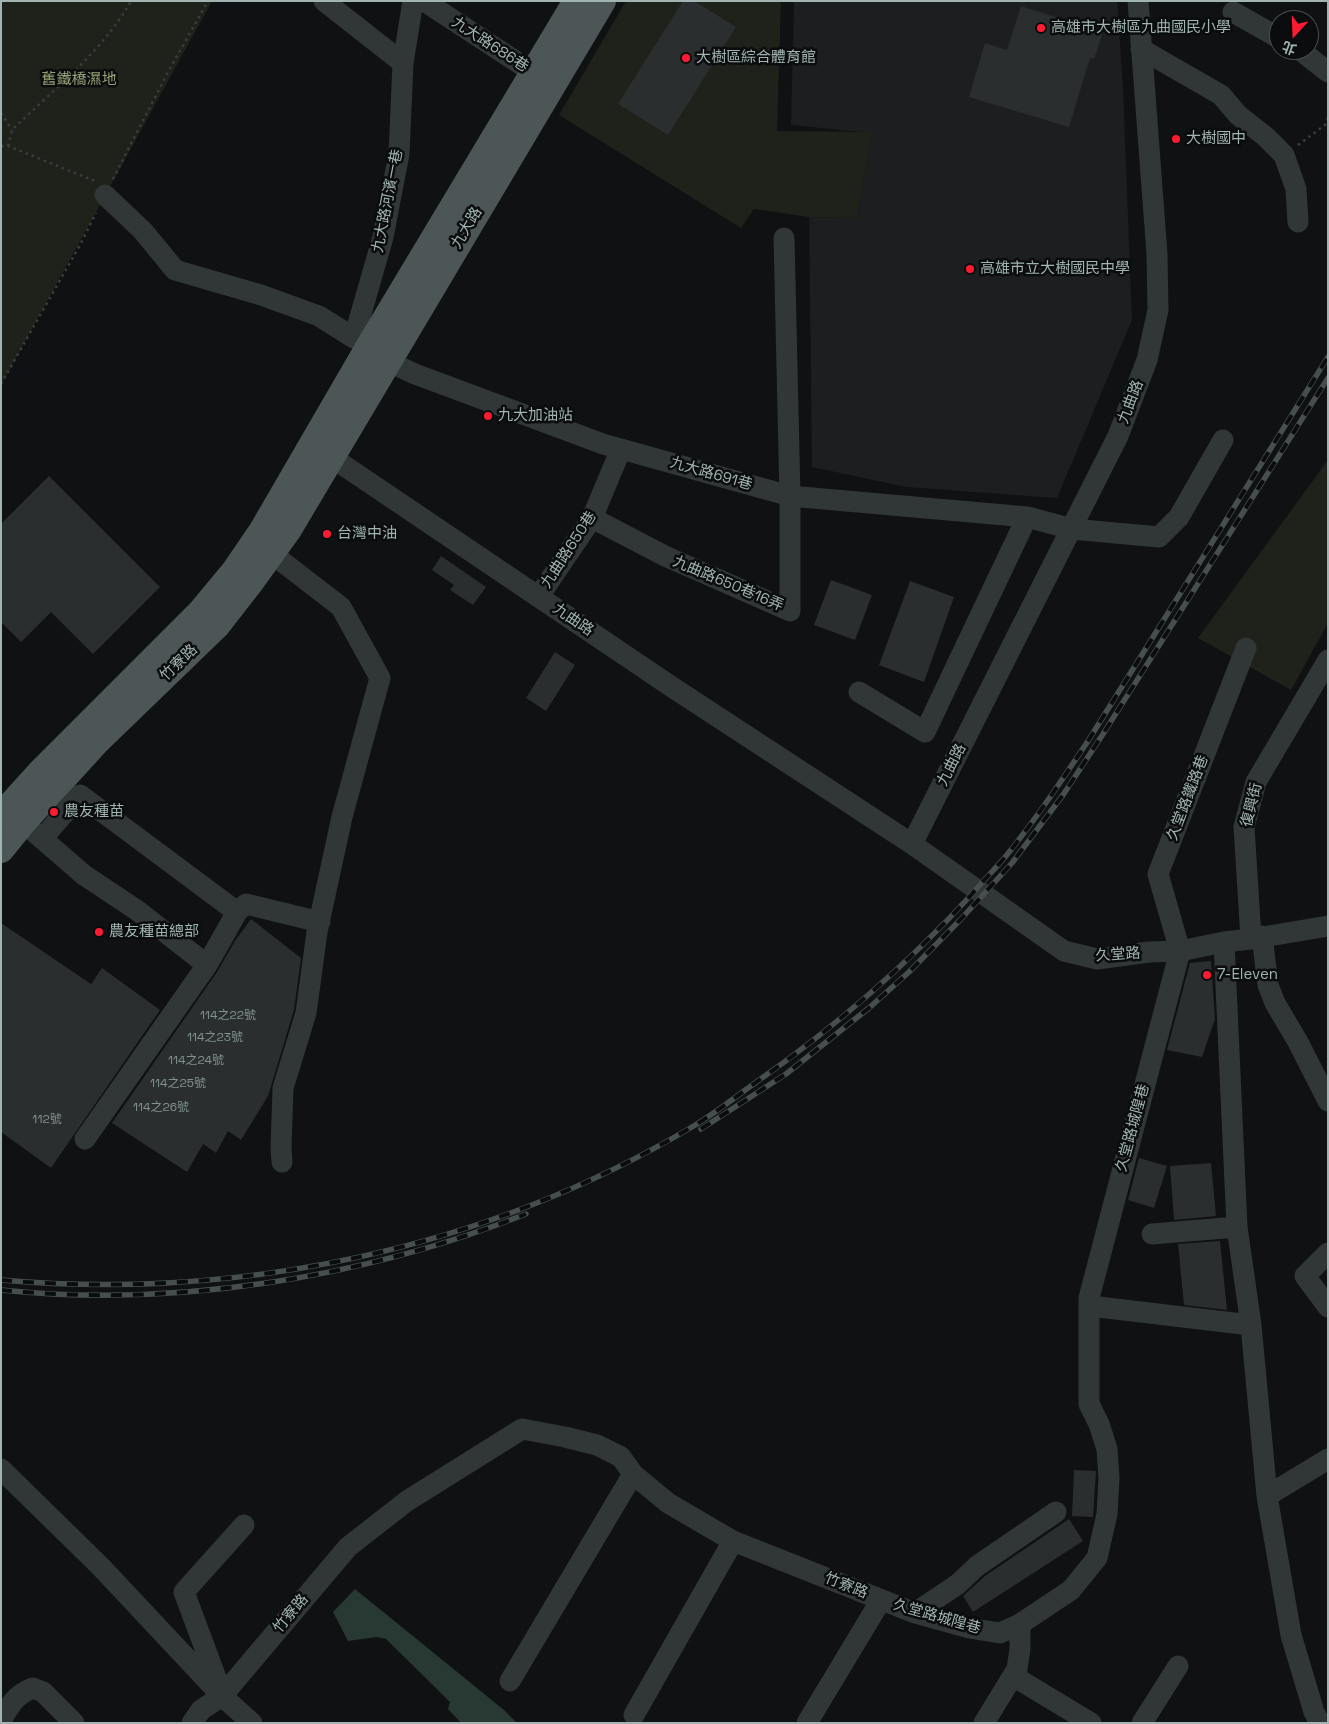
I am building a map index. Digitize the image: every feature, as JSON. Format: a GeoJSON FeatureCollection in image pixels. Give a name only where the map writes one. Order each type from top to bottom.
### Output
{"type":"FeatureCollection","features":[{"type":"Feature","properties":{"kind":"main road","name":"九大路"},"geometry":{"type":"LineString","coordinates":[[542,79],[576,1]]}},
{"type":"Feature","properties":{"kind":"main road","name":"九大路"},"geometry":{"type":"LineString","coordinates":[[322,450],[371,348],[542,79],[603,1]]}},
{"type":"Feature","properties":{"kind":"main road","name":"竹寮路"},"geometry":{"type":"LineString","coordinates":[[192,635],[217,626],[288,531],[322,450]]}},
{"type":"Feature","properties":{"kind":"main road","name":"竹寮路"},"geometry":{"type":"LineString","coordinates":[[1,850],[18,821],[96,743],[192,635],[200,612],[240,563],[262,530],[322,450]]}},
{"type":"Feature","properties":{"kind":"street"},"geometry":{"type":"LineString","coordinates":[[324,1],[403,63]]}},
{"type":"Feature","properties":{"kind":"street","name":"九曲路"},"geometry":{"type":"LineString","coordinates":[[322,450],[672,687],[912,844],[1118,436],[1147,360],[1158,310],[1157,254],[1138,1]]}},
{"type":"Feature","properties":{"kind":"street","name":"九大路河濱一巷"},"geometry":{"type":"LineString","coordinates":[[371,348],[383,237],[399,154],[403,63],[424,2]]}},
{"type":"Feature","properties":{"kind":"street","name":"九大路686巷"},"geometry":{"type":"LineString","coordinates":[[424,2],[542,79]]}},
{"type":"Feature","properties":{"kind":"street"},"geometry":{"type":"LineString","coordinates":[[1233,12],[1269,32]]}},
{"type":"Feature","properties":{"kind":"street"},"geometry":{"type":"LineString","coordinates":[[1141,49],[1221,95],[1238,115],[1266,137],[1284,155],[1296,189],[1298,222]]}},
{"type":"Feature","properties":{"kind":"street"},"geometry":{"type":"LineString","coordinates":[[1313,60],[1328,72]]}},
{"type":"Feature","properties":{"kind":"street","name":"九大路691巷"},"geometry":{"type":"LineString","coordinates":[[103,189],[143,231],[175,270],[261,295],[319,316],[371,348],[424,377],[594,441],[790,496],[1027,517],[1072,529],[1158,537],[1179,517],[1223,440]]}},
{"type":"Feature","properties":{"kind":"street"},"geometry":{"type":"LineString","coordinates":[[784,238],[790,496]]}},
{"type":"Feature","properties":{"kind":"street","name":"九曲路650巷"},"geometry":{"type":"LineString","coordinates":[[539,596],[592,518],[621,449]]}},
{"type":"Feature","properties":{"kind":"street","name":"九曲路650巷16弄"},"geometry":{"type":"LineString","coordinates":[[592,518],[665,556],[790,611],[790,496]]}},
{"type":"Feature","properties":{"kind":"street"},"geometry":{"type":"LineString","coordinates":[[859,692],[925,732],[1027,517]]}},
{"type":"Feature","properties":{"kind":"street"},"geometry":{"type":"LineString","coordinates":[[272,553],[340,607],[380,678],[342,817],[320,922],[306,1013],[283,1088],[282,1162]]}},
{"type":"Feature","properties":{"kind":"street","name":"久堂路鐵路巷"},"geometry":{"type":"LineString","coordinates":[[1180,951],[1158,874],[1246,648]]}},
{"type":"Feature","properties":{"kind":"street","name":"復興街"},"geometry":{"type":"LineString","coordinates":[[1325,670],[1256,782],[1244,827],[1257,938],[1268,984],[1275,1003],[1298,1042],[1328,1102]]}},
{"type":"Feature","properties":{"kind":"street"},"geometry":{"type":"LineString","coordinates":[[207,965],[138,910],[84,875],[18,821],[80,795],[237,912]]}},
{"type":"Feature","properties":{"kind":"street","name":"久堂路"},"geometry":{"type":"LineString","coordinates":[[912,844],[1064,951],[1097,959],[1149,952],[1180,951],[1224,942],[1328,926]]}},
{"type":"Feature","properties":{"kind":"street"},"geometry":{"type":"LineString","coordinates":[[85,1138],[207,965],[237,912],[246,904],[320,922]]}},
{"type":"Feature","properties":{"kind":"street"},"geometry":{"type":"LineString","coordinates":[[1224,942],[1237,1227],[1251,1326],[1267,1496],[1291,1635],[1314,1712],[1320,1723]]}},
{"type":"Feature","properties":{"kind":"street","name":"久堂路城隍巷"},"geometry":{"type":"LineString","coordinates":[[881,1600],[968,1628],[1000,1633],[1020,1624],[1071,1590],[1097,1558],[1107,1514],[1109,1478],[1107,1449],[1099,1424],[1089,1404],[1089,1298],[1180,951]]}},
{"type":"Feature","properties":{"kind":"street"},"geometry":{"type":"LineString","coordinates":[[1152,1234],[1237,1227]]}},
{"type":"Feature","properties":{"kind":"street"},"geometry":{"type":"LineString","coordinates":[[1326,1301],[1305,1276],[1328,1253]]}},
{"type":"Feature","properties":{"kind":"street"},"geometry":{"type":"LineString","coordinates":[[1090,1306],[1251,1326]]}},
{"type":"Feature","properties":{"kind":"street","name":"竹寮路"},"geometry":{"type":"LineString","coordinates":[[222,1696],[348,1547],[407,1501],[522,1429],[565,1436],[597,1445],[621,1457],[633,1474],[668,1503],[733,1541],[881,1600],[808,1723]]}},
{"type":"Feature","properties":{"kind":"street"},"geometry":{"type":"LineString","coordinates":[[1267,1496],[1328,1459]]}},
{"type":"Feature","properties":{"kind":"street"},"geometry":{"type":"LineString","coordinates":[[510,1681],[633,1474]]}},
{"type":"Feature","properties":{"kind":"street"},"geometry":{"type":"LineString","coordinates":[[2,1475],[101,1567],[222,1696],[252,1723]]}},
{"type":"Feature","properties":{"kind":"street"},"geometry":{"type":"LineString","coordinates":[[915,1612],[958,1584],[976,1566],[1056,1512]]}},
{"type":"Feature","properties":{"kind":"street"},"geometry":{"type":"LineString","coordinates":[[210,1723],[222,1696],[184,1592],[244,1525]]}},
{"type":"Feature","properties":{"kind":"street"},"geometry":{"type":"LineString","coordinates":[[634,1716],[733,1541]]}},
{"type":"Feature","properties":{"kind":"street"},"geometry":{"type":"LineString","coordinates":[[984,1723],[1017,1669],[1020,1624]]}},
{"type":"Feature","properties":{"kind":"street"},"geometry":{"type":"LineString","coordinates":[[1142,1723],[1178,1666]]}},
{"type":"Feature","properties":{"kind":"street"},"geometry":{"type":"LineString","coordinates":[[1013,1676],[1091,1723]]}},
{"type":"Feature","properties":{"kind":"street"},"geometry":{"type":"LineString","coordinates":[[1,1721],[12,1702],[22,1692],[32,1688],[43,1692],[74,1723]]}},
{"type":"Feature","properties":{"kind":"street"},"geometry":{"type":"LineString","coordinates":[[192,1723],[201,1710],[222,1696]]}},
{"type":"Feature","properties":{"kind":"path"},"geometry":{"type":"LineString","coordinates":[[8,146],[12,130],[97,48],[122,17],[131,1]]}},
{"type":"Feature","properties":{"kind":"path"},"geometry":{"type":"LineString","coordinates":[[1,113],[12,130]]}},
{"type":"Feature","properties":{"kind":"path"},"geometry":{"type":"LineString","coordinates":[[1284,155],[1324,125],[1328,118]]}},
{"type":"Feature","properties":{"kind":"path"},"geometry":{"type":"LineString","coordinates":[[1,146],[8,146],[103,189]]}},
{"type":"Feature","properties":{"kind":"shaded area","name":"高雄市立大樹國民中學"},"geometry":{"type":"Polygon","coordinates":[[[794,1],[1117,1],[1123,86],[1132,320],[1057,498],[906,487],[812,467],[809,217],[857,218],[871,133],[791,125],[794,1]]]}},
{"type":"Feature","properties":{"kind":"shaded area"},"geometry":{"type":"Polygon","coordinates":[[[355,1589],[504,1710],[517,1723],[461,1723],[448,1709],[450,1702],[386,1639],[377,1637],[348,1641],[333,1612],[355,1589]]]}},
{"type":"Feature","properties":{"kind":"green space","name":"舊鐵橋濕地"},"geometry":{"type":"Polygon","coordinates":[[[1,1],[212,1],[1,385],[1,1]]]}},
{"type":"Feature","properties":{"kind":"green space","name":"大樹區綜合體育館"},"geometry":{"type":"Polygon","coordinates":[[[626,1],[781,1],[777,131],[872,132],[857,218],[809,217],[754,209],[741,228],[559,115],[626,1]]]}},
{"type":"Feature","properties":{"kind":"green space"},"geometry":{"type":"Polygon","coordinates":[[[1328,460],[1328,623],[1291,690],[1198,638],[1328,460]]]}},
{"type":"Feature","properties":{"kind":"building"},"geometry":{"type":"Polygon","coordinates":[[[683,1],[694,1],[736,27],[668,135],[618,104],[683,1]]]}},
{"type":"Feature","properties":{"kind":"building"},"geometry":{"type":"Polygon","coordinates":[[[1021,6],[1103,32],[1094,59],[1090,58],[1069,127],[969,97],[985,43],[1007,50],[1021,6]]]}},
{"type":"Feature","properties":{"kind":"building"},"geometry":{"type":"Polygon","coordinates":[[[49,476],[160,587],[93,654],[51,612],[21,642],[1,622],[1,524],[49,476]]]}},
{"type":"Feature","properties":{"kind":"building"},"geometry":{"type":"Polygon","coordinates":[[[441,556],[486,587],[473,605],[450,590],[454,585],[432,570],[441,556]]]}},
{"type":"Feature","properties":{"kind":"building"},"geometry":{"type":"Polygon","coordinates":[[[831,580],[872,595],[855,640],[814,625],[831,580]]]}},
{"type":"Feature","properties":{"kind":"building"},"geometry":{"type":"Polygon","coordinates":[[[910,581],[954,597],[924,682],[879,665],[910,581]]]}},
{"type":"Feature","properties":{"kind":"building"},"geometry":{"type":"Polygon","coordinates":[[[555,652],[575,665],[546,711],[526,698],[555,652]]]}},
{"type":"Feature","properties":{"kind":"building"},"geometry":{"type":"Polygon","coordinates":[[[251,919],[301,958],[294,1010],[268,1096],[241,1140],[228,1131],[216,1153],[203,1144],[187,1172],[112,1123],[217,972],[235,941],[251,919]]]}},
{"type":"Feature","properties":{"kind":"building"},"geometry":{"type":"Polygon","coordinates":[[[1,923],[91,984],[102,968],[160,1010],[51,1168],[1,1132],[1,923]]]}},
{"type":"Feature","properties":{"kind":"building"},"geometry":{"type":"Polygon","coordinates":[[[1211,961],[1215,1019],[1202,1057],[1167,1050],[1190,963],[1211,961]]]}},
{"type":"Feature","properties":{"kind":"building"},"geometry":{"type":"Polygon","coordinates":[[[1139,1158],[1167,1166],[1154,1208],[1128,1200],[1139,1158]]]}},
{"type":"Feature","properties":{"kind":"building"},"geometry":{"type":"Polygon","coordinates":[[[1211,1163],[1216,1216],[1174,1220],[1170,1166],[1211,1163]]]}},
{"type":"Feature","properties":{"kind":"building"},"geometry":{"type":"Polygon","coordinates":[[[1220,1241],[1227,1310],[1184,1305],[1178,1244],[1220,1241]]]}},
{"type":"Feature","properties":{"kind":"building"},"geometry":{"type":"Polygon","coordinates":[[[1074,1470],[1096,1471],[1093,1517],[1072,1516],[1074,1470]]]}},
{"type":"Feature","properties":{"kind":"building"},"geometry":{"type":"Polygon","coordinates":[[[1069,1519],[1083,1541],[973,1612],[963,1596],[985,1576],[1069,1519]]]}},
{"type":"Feature","properties":{"kind":"railway"},"geometry":{"type":"LineString","coordinates":[[1,1280],[91,1284],[180,1282],[270,1273],[358,1257],[446,1235],[531,1205],[613,1169],[692,1127],[716,1111],[813,1040],[869,994],[922,946],[1006,856],[1059,785],[1088,741],[1328,357]]}},
{"type":"Feature","properties":{"kind":"railway"},"geometry":{"type":"LineString","coordinates":[[701,1129],[786,1074],[869,1008],[909,972],[1012,863],[1063,795],[1103,734],[1328,378]]}},
{"type":"Feature","properties":{"kind":"railway"},"geometry":{"type":"LineString","coordinates":[[1,1290],[67,1295],[134,1295],[201,1291],[268,1283],[334,1271],[400,1255],[464,1236],[526,1214]]}},
{"type":"Feature","properties":{"kind":"place","name":"高雄市大樹區九曲國民小學"},"geometry":{"type":"Point","coordinates":[1041,28]}},
{"type":"Feature","properties":{"kind":"place","name":"大樹區綜合體育館"},"geometry":{"type":"Point","coordinates":[686,58]}},
{"type":"Feature","properties":{"kind":"place","name":"大樹國中"},"geometry":{"type":"Point","coordinates":[1176,139]}},
{"type":"Feature","properties":{"kind":"place","name":"高雄市立大樹國民中學"},"geometry":{"type":"Point","coordinates":[970,269]}},
{"type":"Feature","properties":{"kind":"place","name":"九大加油站"},"geometry":{"type":"Point","coordinates":[488,416]}},
{"type":"Feature","properties":{"kind":"place","name":"台灣中油"},"geometry":{"type":"Point","coordinates":[327,534]}},
{"type":"Feature","properties":{"kind":"place","name":"農友種苗"},"geometry":{"type":"Point","coordinates":[54,812]}},
{"type":"Feature","properties":{"kind":"place","name":"農友種苗總部"},"geometry":{"type":"Point","coordinates":[99,932]}},
{"type":"Feature","properties":{"kind":"place","name":"7-Eleven"},"geometry":{"type":"Point","coordinates":[1207,975]}}]}
